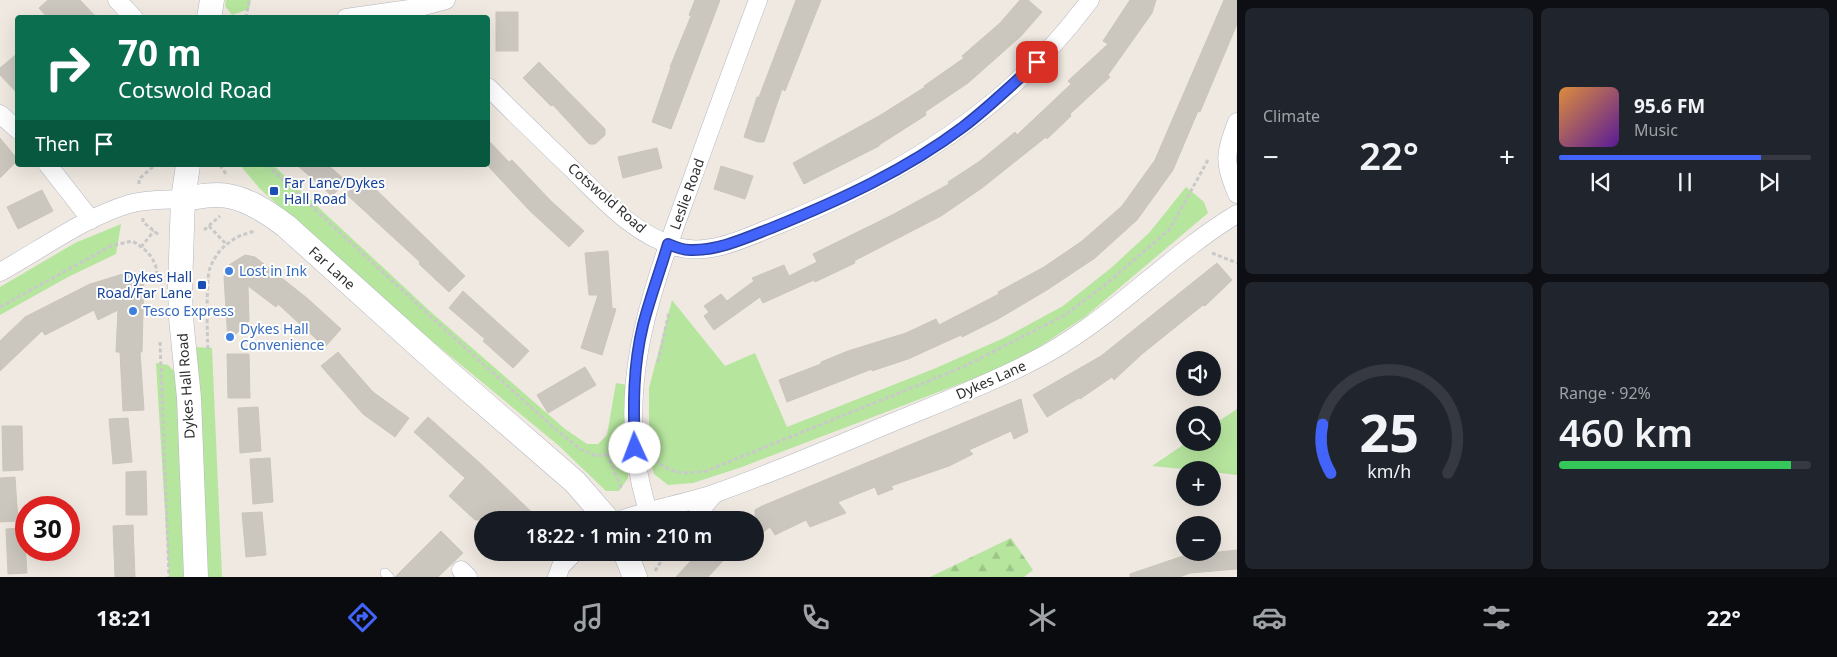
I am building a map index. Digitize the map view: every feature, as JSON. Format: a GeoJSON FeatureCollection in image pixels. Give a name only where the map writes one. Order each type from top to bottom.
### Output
{"type":"FeatureCollection","features":[{"type":"Feature","properties":{"kind":"street"},"geometry":{"type":"LineString","coordinates":[[117,0],[131,15]]}},
{"type":"Feature","properties":{"kind":"street"},"geometry":{"type":"LineString","coordinates":[[210,15],[212,0]]}},
{"type":"Feature","properties":{"kind":"street"},"geometry":{"type":"LineString","coordinates":[[390,15],[419,13],[446,0]]}},
{"type":"Feature","properties":{"kind":"street","name":"Leslie Road"},"geometry":{"type":"LineString","coordinates":[[635,511],[642,489],[635,448],[633,412],[635,373],[643,325],[668,244],[758,0]]}},
{"type":"Feature","properties":{"kind":"street","name":"Cotswold Road"},"geometry":{"type":"LineString","coordinates":[[490,90],[613,208],[636,227],[668,244],[690,250],[710,248],[740,240],[805,215],[863,188],[923,154],[963,127],[1009,88],[1051,48],[1090,0]]}},
{"type":"Feature","properties":{"kind":"street"},"geometry":{"type":"LineString","coordinates":[[0,114],[15,127]]}},
{"type":"Feature","properties":{"kind":"street"},"geometry":{"type":"LineString","coordinates":[[1237,122],[1226,154],[1228,172],[1237,194]]}},
{"type":"Feature","properties":{"kind":"street"},"geometry":{"type":"LineString","coordinates":[[50,167],[91,220]]}},
{"type":"Feature","properties":{"kind":"street","name":"Dykes Hall Road"},"geometry":{"type":"LineString","coordinates":[[188,167],[183,199],[181,242],[181,318],[189,398],[196,577]]}},
{"type":"Feature","properties":{"kind":"street","name":"Far Lane"},"geometry":{"type":"LineString","coordinates":[[0,272],[91,220],[131,204],[151,200],[183,199],[214,195],[237,198],[266,211],[286,226],[448,372],[575,482],[600,511]]}},
{"type":"Feature","properties":{"kind":"street","name":"Dykes Lane"},"geometry":{"type":"LineString","coordinates":[[649,511],[714,494],[876,429],[1030,363],[1071,340],[1216,226],[1237,214]]}},
{"type":"Feature","properties":{"kind":"street","name":"Dykes Lane"},"geometry":{"type":"LineString","coordinates":[[700,511],[714,494]]}},
{"type":"Feature","properties":{"kind":"street"},"geometry":{"type":"LineString","coordinates":[[557,577],[561,566],[566,561]]}},
{"type":"Feature","properties":{"kind":"street"},"geometry":{"type":"LineString","coordinates":[[629,561],[635,577]]}},
{"type":"Feature","properties":{"kind":"path"},"geometry":{"type":"LineString","coordinates":[[246,15],[249,0]]}},
{"type":"Feature","properties":{"kind":"path"},"geometry":{"type":"LineString","coordinates":[[654,453],[654,460],[667,470],[683,474],[706,471],[963,367],[1016,341],[1065,315],[1106,284],[1170,229],[1208,158],[1226,154]]}},
{"type":"Feature","properties":{"kind":"path"},"geometry":{"type":"LineString","coordinates":[[269,167],[552,426],[580,449],[596,456],[607,454]]}},
{"type":"Feature","properties":{"kind":"path"},"geometry":{"type":"LineString","coordinates":[[209,226],[226,244]]}},
{"type":"Feature","properties":{"kind":"path"},"geometry":{"type":"LineString","coordinates":[[208,355],[209,269],[226,244],[242,234],[286,226]]}},
{"type":"Feature","properties":{"kind":"path"},"geometry":{"type":"LineString","coordinates":[[141,247],[154,231]]}},
{"type":"Feature","properties":{"kind":"path"},"geometry":{"type":"LineString","coordinates":[[0,307],[111,246],[132,241],[150,254],[157,268],[157,278]]}},
{"type":"Feature","properties":{"kind":"path"},"geometry":{"type":"LineString","coordinates":[[1192,246],[1237,263]]}},
{"type":"Feature","properties":{"kind":"path"},"geometry":{"type":"LineString","coordinates":[[657,367],[671,304]]}},
{"type":"Feature","properties":{"kind":"path"},"geometry":{"type":"LineString","coordinates":[[160,338],[169,577]]}},
{"type":"Feature","properties":{"kind":"path"},"geometry":{"type":"LineString","coordinates":[[616,430],[607,454],[632,511]]}},
{"type":"Feature","properties":{"kind":"path"},"geometry":{"type":"LineString","coordinates":[[651,577],[661,561]]}},
{"type":"Feature","properties":{"kind":"green space"},"geometry":{"type":"Polygon","coordinates":[[[226,0],[251,0],[249,9],[232,15],[225,6],[226,0]]]}},
{"type":"Feature","properties":{"kind":"green space"},"geometry":{"type":"Polygon","coordinates":[[[242,167],[275,167],[432,313],[565,429],[587,444],[598,444],[607,435],[616,383],[627,385],[628,478],[619,491],[606,491],[558,445],[403,317],[260,189],[242,167]]]}},
{"type":"Feature","properties":{"kind":"green space"},"geometry":{"type":"Polygon","coordinates":[[[1186,187],[1204,202],[1208,213],[1086,316],[1036,349],[991,372],[742,467],[693,483],[668,485],[654,474],[649,456],[649,388],[672,300],[725,366],[755,353],[787,427],[936,368],[1004,338],[1063,306],[1111,268],[1149,233],[1186,187]]]}},
{"type":"Feature","properties":{"kind":"green space"},"geometry":{"type":"Polygon","coordinates":[[[121,224],[116,254],[68,277],[0,315],[0,287],[75,243],[121,224]]]}},
{"type":"Feature","properties":{"kind":"green space"},"geometry":{"type":"Polygon","coordinates":[[[195,347],[212,348],[222,577],[207,577],[195,347]]]}},
{"type":"Feature","properties":{"kind":"green space"},"geometry":{"type":"Polygon","coordinates":[[[156,363],[168,365],[176,373],[185,577],[169,577],[156,363]]]}},
{"type":"Feature","properties":{"kind":"green space"},"geometry":{"type":"Polygon","coordinates":[[[1237,409],[1237,475],[1221,473],[1221,461],[1176,461],[1176,468],[1152,466],[1176,450],[1221,451],[1221,420],[1237,409]]]}},
{"type":"Feature","properties":{"kind":"green space"},"geometry":{"type":"Polygon","coordinates":[[[1011,538],[1033,570],[1024,577],[930,577],[1011,538]]]}},
{"type":"Feature","properties":{"kind":"building"},"geometry":{"type":"Polygon","coordinates":[[[48,0],[80,0],[94,15],[45,15],[39,8],[48,0]]]}},
{"type":"Feature","properties":{"kind":"building"},"geometry":{"type":"Polygon","coordinates":[[[695,0],[720,0],[671,129],[652,122],[670,67],[691,16],[689,15],[695,0]]]}},
{"type":"Feature","properties":{"kind":"building"},"geometry":{"type":"Polygon","coordinates":[[[796,0],[821,0],[785,91],[782,89],[764,142],[758,142],[744,137],[757,97],[759,97],[796,0]]]}},
{"type":"Feature","properties":{"kind":"building"},"geometry":{"type":"Polygon","coordinates":[[[1020,0],[1028,0],[1042,12],[1021,36],[968,83],[925,112],[926,115],[879,146],[804,184],[793,163],[879,116],[925,87],[964,58],[962,56],[1000,23],[1020,0]]]}},
{"type":"Feature","properties":{"kind":"building"},"geometry":{"type":"Polygon","coordinates":[[[1130,0],[1156,0],[1152,13],[1108,75],[1110,77],[1070,114],[1071,116],[1047,139],[1046,137],[982,188],[941,216],[854,261],[855,263],[815,282],[814,280],[763,303],[760,297],[714,330],[704,316],[709,312],[704,306],[721,294],[727,301],[754,281],[752,278],[784,265],[789,276],[817,262],[813,254],[949,184],[948,182],[980,161],[1015,132],[1017,135],[1071,84],[1068,81],[1108,44],[1103,41],[1130,0]]]}},
{"type":"Feature","properties":{"kind":"building"},"geometry":{"type":"Polygon","coordinates":[[[1224,0],[1237,0],[1237,24],[1173,170],[1137,220],[1095,258],[1047,290],[998,319],[962,337],[961,335],[908,359],[872,371],[872,369],[787,402],[779,380],[821,364],[821,362],[848,351],[906,333],[936,319],[939,325],[999,294],[998,292],[1044,267],[1082,241],[1122,206],[1155,160],[1224,0]]]}},
{"type":"Feature","properties":{"kind":"building"},"geometry":{"type":"Polygon","coordinates":[[[496,12],[518,12],[518,51],[496,51],[496,12]]]}},
{"type":"Feature","properties":{"kind":"building"},"geometry":{"type":"Polygon","coordinates":[[[15,56],[15,91],[0,75],[0,68],[15,56]]]}},
{"type":"Feature","properties":{"kind":"building"},"geometry":{"type":"Polygon","coordinates":[[[539,62],[605,129],[605,135],[595,144],[589,144],[553,105],[551,106],[523,78],[539,62]]]}},
{"type":"Feature","properties":{"kind":"building"},"geometry":{"type":"Polygon","coordinates":[[[0,138],[15,156],[15,163],[0,178],[0,138]]]}},
{"type":"Feature","properties":{"kind":"building"},"geometry":{"type":"Polygon","coordinates":[[[490,142],[509,162],[512,160],[550,200],[584,231],[569,247],[529,210],[489,167],[490,142]]]}},
{"type":"Feature","properties":{"kind":"building"},"geometry":{"type":"Polygon","coordinates":[[[657,148],[662,168],[623,178],[618,157],[657,148]]]}},
{"type":"Feature","properties":{"kind":"building"},"geometry":{"type":"Polygon","coordinates":[[[721,166],[753,176],[745,199],[714,189],[721,166]]]}},
{"type":"Feature","properties":{"kind":"building"},"geometry":{"type":"Polygon","coordinates":[[[299,167],[330,167],[346,181],[332,196],[299,167]]]}},
{"type":"Feature","properties":{"kind":"building"},"geometry":{"type":"Polygon","coordinates":[[[363,177],[465,276],[449,292],[419,264],[420,262],[346,194],[363,177]]]}},
{"type":"Feature","properties":{"kind":"building"},"geometry":{"type":"Polygon","coordinates":[[[42,190],[53,211],[18,229],[7,207],[42,190]]]}},
{"type":"Feature","properties":{"kind":"building"},"geometry":{"type":"Polygon","coordinates":[[[608,251],[612,308],[616,309],[602,355],[581,348],[598,295],[589,295],[585,253],[608,251]]]}},
{"type":"Feature","properties":{"kind":"building"},"geometry":{"type":"Polygon","coordinates":[[[245,255],[255,257],[307,298],[341,329],[325,347],[278,304],[276,307],[248,286],[249,321],[228,342],[224,277],[229,265],[245,255]]]}},
{"type":"Feature","properties":{"kind":"building"},"geometry":{"type":"Polygon","coordinates":[[[1217,263],[1232,280],[1205,306],[1203,305],[1142,354],[1114,380],[1112,377],[1080,399],[1047,417],[1033,395],[1101,356],[1217,263]]]}},
{"type":"Feature","properties":{"kind":"building"},"geometry":{"type":"Polygon","coordinates":[[[144,273],[142,352],[140,352],[144,410],[123,411],[120,352],[116,352],[118,310],[98,320],[94,310],[45,335],[42,331],[0,371],[0,341],[25,317],[90,284],[123,274],[144,273]]]}},
{"type":"Feature","properties":{"kind":"building"},"geometry":{"type":"Polygon","coordinates":[[[463,291],[529,351],[513,368],[483,341],[485,339],[449,308],[463,291]]]}},
{"type":"Feature","properties":{"kind":"building"},"geometry":{"type":"Polygon","coordinates":[[[338,352],[373,392],[409,418],[395,437],[363,414],[321,366],[338,352]]]}},
{"type":"Feature","properties":{"kind":"building"},"geometry":{"type":"Polygon","coordinates":[[[227,354],[249,354],[250,398],[228,398],[227,354]]]}},
{"type":"Feature","properties":{"kind":"building"},"geometry":{"type":"Polygon","coordinates":[[[585,367],[596,385],[548,413],[537,395],[585,367]]]}},
{"type":"Feature","properties":{"kind":"building"},"geometry":{"type":"Polygon","coordinates":[[[1021,399],[1028,432],[1014,439],[1011,431],[969,450],[973,454],[949,466],[891,486],[893,489],[878,495],[875,487],[838,502],[846,513],[810,527],[806,520],[775,535],[770,527],[764,531],[764,511],[755,511],[762,506],[1021,399]]]}},
{"type":"Feature","properties":{"kind":"building"},"geometry":{"type":"Polygon","coordinates":[[[258,407],[261,451],[240,453],[238,408],[258,407]]]}},
{"type":"Feature","properties":{"kind":"building"},"geometry":{"type":"Polygon","coordinates":[[[428,417],[531,511],[474,511],[474,519],[449,496],[465,478],[414,432],[428,417]]]}},
{"type":"Feature","properties":{"kind":"building"},"geometry":{"type":"Polygon","coordinates":[[[128,418],[132,462],[113,464],[109,419],[128,418]]]}},
{"type":"Feature","properties":{"kind":"building"},"geometry":{"type":"Polygon","coordinates":[[[2,426],[22,426],[23,470],[3,471],[2,426]]]}},
{"type":"Feature","properties":{"kind":"building"},"geometry":{"type":"Polygon","coordinates":[[[270,458],[273,502],[253,504],[250,459],[270,458]]]}},
{"type":"Feature","properties":{"kind":"building"},"geometry":{"type":"Polygon","coordinates":[[[146,471],[147,515],[126,515],[126,472],[146,471]]]}},
{"type":"Feature","properties":{"kind":"building"},"geometry":{"type":"Polygon","coordinates":[[[15,477],[15,521],[0,522],[0,478],[15,477]]]}},
{"type":"Feature","properties":{"kind":"building"},"geometry":{"type":"Polygon","coordinates":[[[262,512],[266,555],[246,557],[242,513],[262,512]]]}},
{"type":"Feature","properties":{"kind":"building"},"geometry":{"type":"Polygon","coordinates":[[[133,525],[135,577],[115,577],[113,526],[133,525]]]}},
{"type":"Feature","properties":{"kind":"building"},"geometry":{"type":"Polygon","coordinates":[[[15,528],[15,561],[26,561],[27,573],[8,574],[6,529],[15,528]]]}},
{"type":"Feature","properties":{"kind":"building"},"geometry":{"type":"Polygon","coordinates":[[[441,531],[463,553],[438,577],[395,577],[441,531]]]}},
{"type":"Feature","properties":{"kind":"building"},"geometry":{"type":"Polygon","coordinates":[[[1237,550],[1237,569],[1190,573],[1180,577],[1130,577],[1130,574],[1176,558],[1176,561],[1221,561],[1221,552],[1237,550]]]}},
{"type":"Feature","properties":{"kind":"building"},"geometry":{"type":"Polygon","coordinates":[[[691,561],[723,561],[708,577],[676,577],[691,561]]]}},
{"type":"Feature","properties":{"kind":"place","name":"Far Lane/Dykes Hall Road"},"geometry":{"type":"Point","coordinates":[274,191]}},
{"type":"Feature","properties":{"kind":"place","name":"Lost in Ink"},"geometry":{"type":"Point","coordinates":[229,271]}},
{"type":"Feature","properties":{"kind":"place","name":"Dykes Hall Road/Far Lane"},"geometry":{"type":"Point","coordinates":[202,285]}},
{"type":"Feature","properties":{"kind":"place","name":"Tesco Express"},"geometry":{"type":"Point","coordinates":[133,311]}},
{"type":"Feature","properties":{"kind":"place","name":"Dykes Hall Convenience"},"geometry":{"type":"Point","coordinates":[230,337]}},
{"type":"Feature","properties":{"kind":"route"},"geometry":{"type":"LineString","coordinates":[[635,448],[633,412],[635,373],[643,325],[668,244],[690,250],[710,248],[740,240],[805,215],[863,188],[923,154],[963,127],[1037,62]]}}]}
